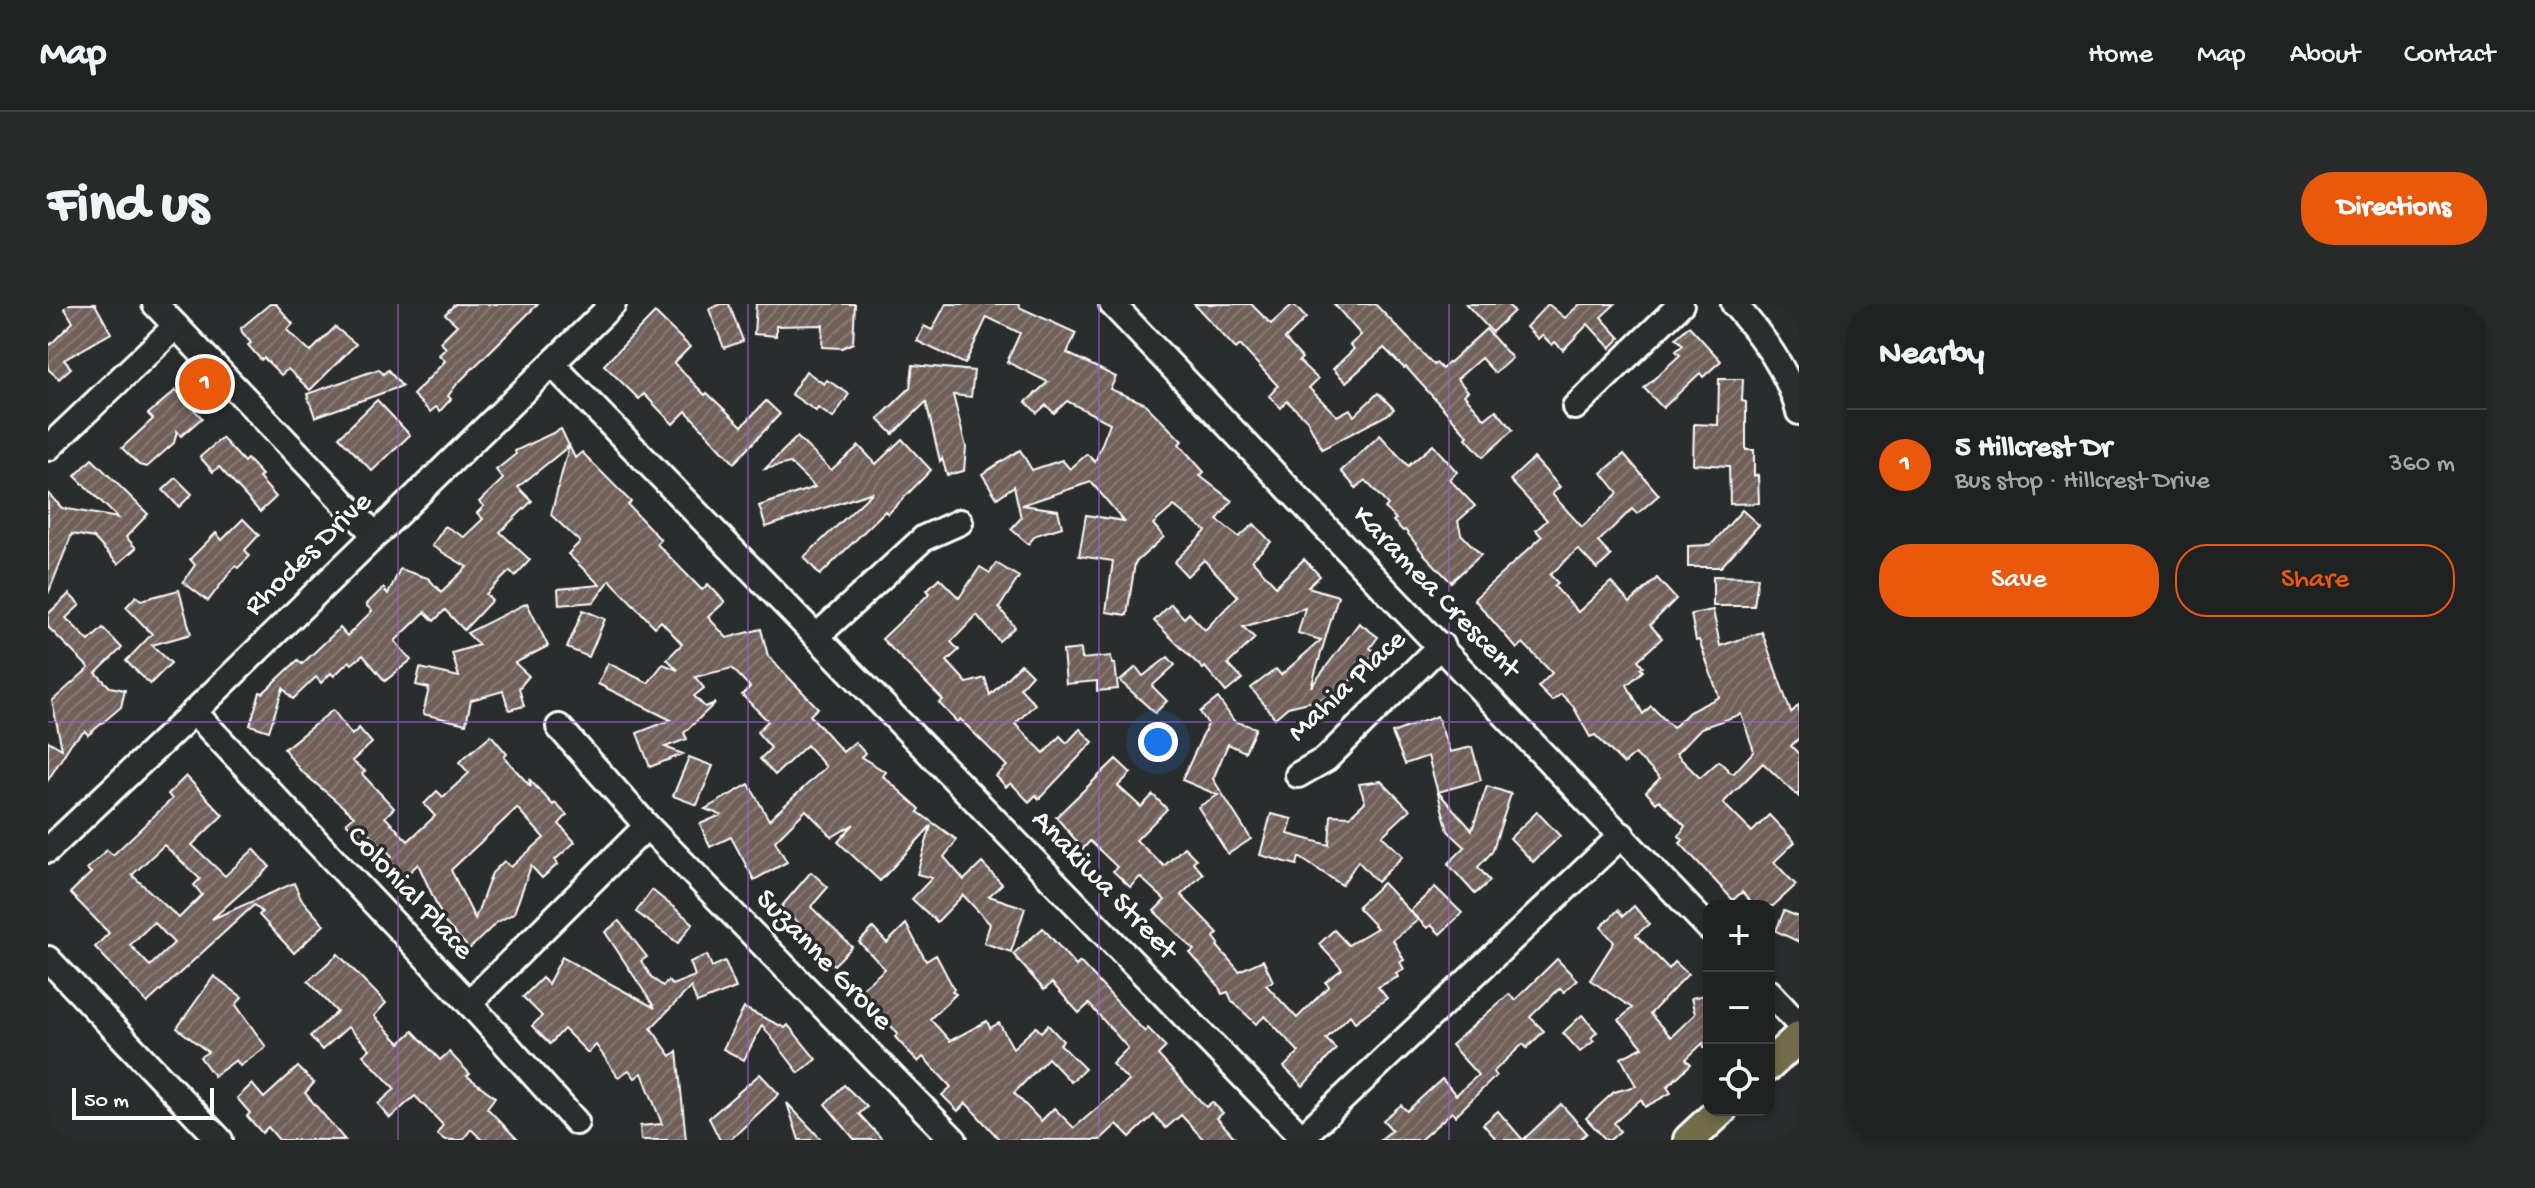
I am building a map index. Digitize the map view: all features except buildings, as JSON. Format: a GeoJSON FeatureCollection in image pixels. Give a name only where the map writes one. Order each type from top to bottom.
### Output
{"type":"FeatureCollection","features":[{"type":"Feature","properties":{"kind":"main road"},"geometry":{"type":"LineString","coordinates":[[1775,1059],[1799,1037]]}},
{"type":"Feature","properties":{"kind":"main road"},"geometry":{"type":"LineString","coordinates":[[1689,1140],[1715,1116]]}},
{"type":"Feature","properties":{"kind":"street"},"geometry":{"type":"LineString","coordinates":[[155,304],[375,535]]}},
{"type":"Feature","properties":{"kind":"street","name":"Rhodes Drive"},"geometry":{"type":"LineString","coordinates":[[48,850],[613,304]]}},
{"type":"Feature","properties":{"kind":"street","name":"Karamea Crescent"},"geometry":{"type":"LineString","coordinates":[[1112,304],[1703,922]]}},
{"type":"Feature","properties":{"kind":"street"},"geometry":{"type":"LineString","coordinates":[[1575,407],[1681,304]]}},
{"type":"Feature","properties":{"kind":"street"},"geometry":{"type":"LineString","coordinates":[[1734,304],[1780,364],[1799,412]]}},
{"type":"Feature","properties":{"kind":"street"},"geometry":{"type":"LineString","coordinates":[[48,448],[176,326]]}},
{"type":"Feature","properties":{"kind":"street","name":"Anakiwa Street"},"geometry":{"type":"LineString","coordinates":[[552,364],[1302,1137],[1622,835]]}},
{"type":"Feature","properties":{"kind":"street"},"geometry":{"type":"LineString","coordinates":[[817,636],[924,538],[960,522]]}},
{"type":"Feature","properties":{"kind":"street","name":"Mahia Place"},"geometry":{"type":"LineString","coordinates":[[1298,775],[1326,759],[1441,645]]}},
{"type":"Feature","properties":{"kind":"street","name":"Colonial Place"},"geometry":{"type":"LineString","coordinates":[[194,712],[469,1003],[576,1122]]}},
{"type":"Feature","properties":{"kind":"street","name":"Suzanne Grove"},"geometry":{"type":"LineString","coordinates":[[559,727],[647,826],[954,1140]]}},
{"type":"Feature","properties":{"kind":"street"},"geometry":{"type":"LineString","coordinates":[[469,1003],[647,826]]}},
{"type":"Feature","properties":{"kind":"street"},"geometry":{"type":"LineString","coordinates":[[48,959],[220,1140]]}},
{"type":"Feature","properties":{"kind":"street"},"geometry":{"type":"LineString","coordinates":[[1775,998],[1799,1024]]}},
{"type":"Feature","properties":{"kind":"place","name":"5 Hillcrest Dr"},"geometry":{"type":"Point","coordinates":[205,384]}}]}
